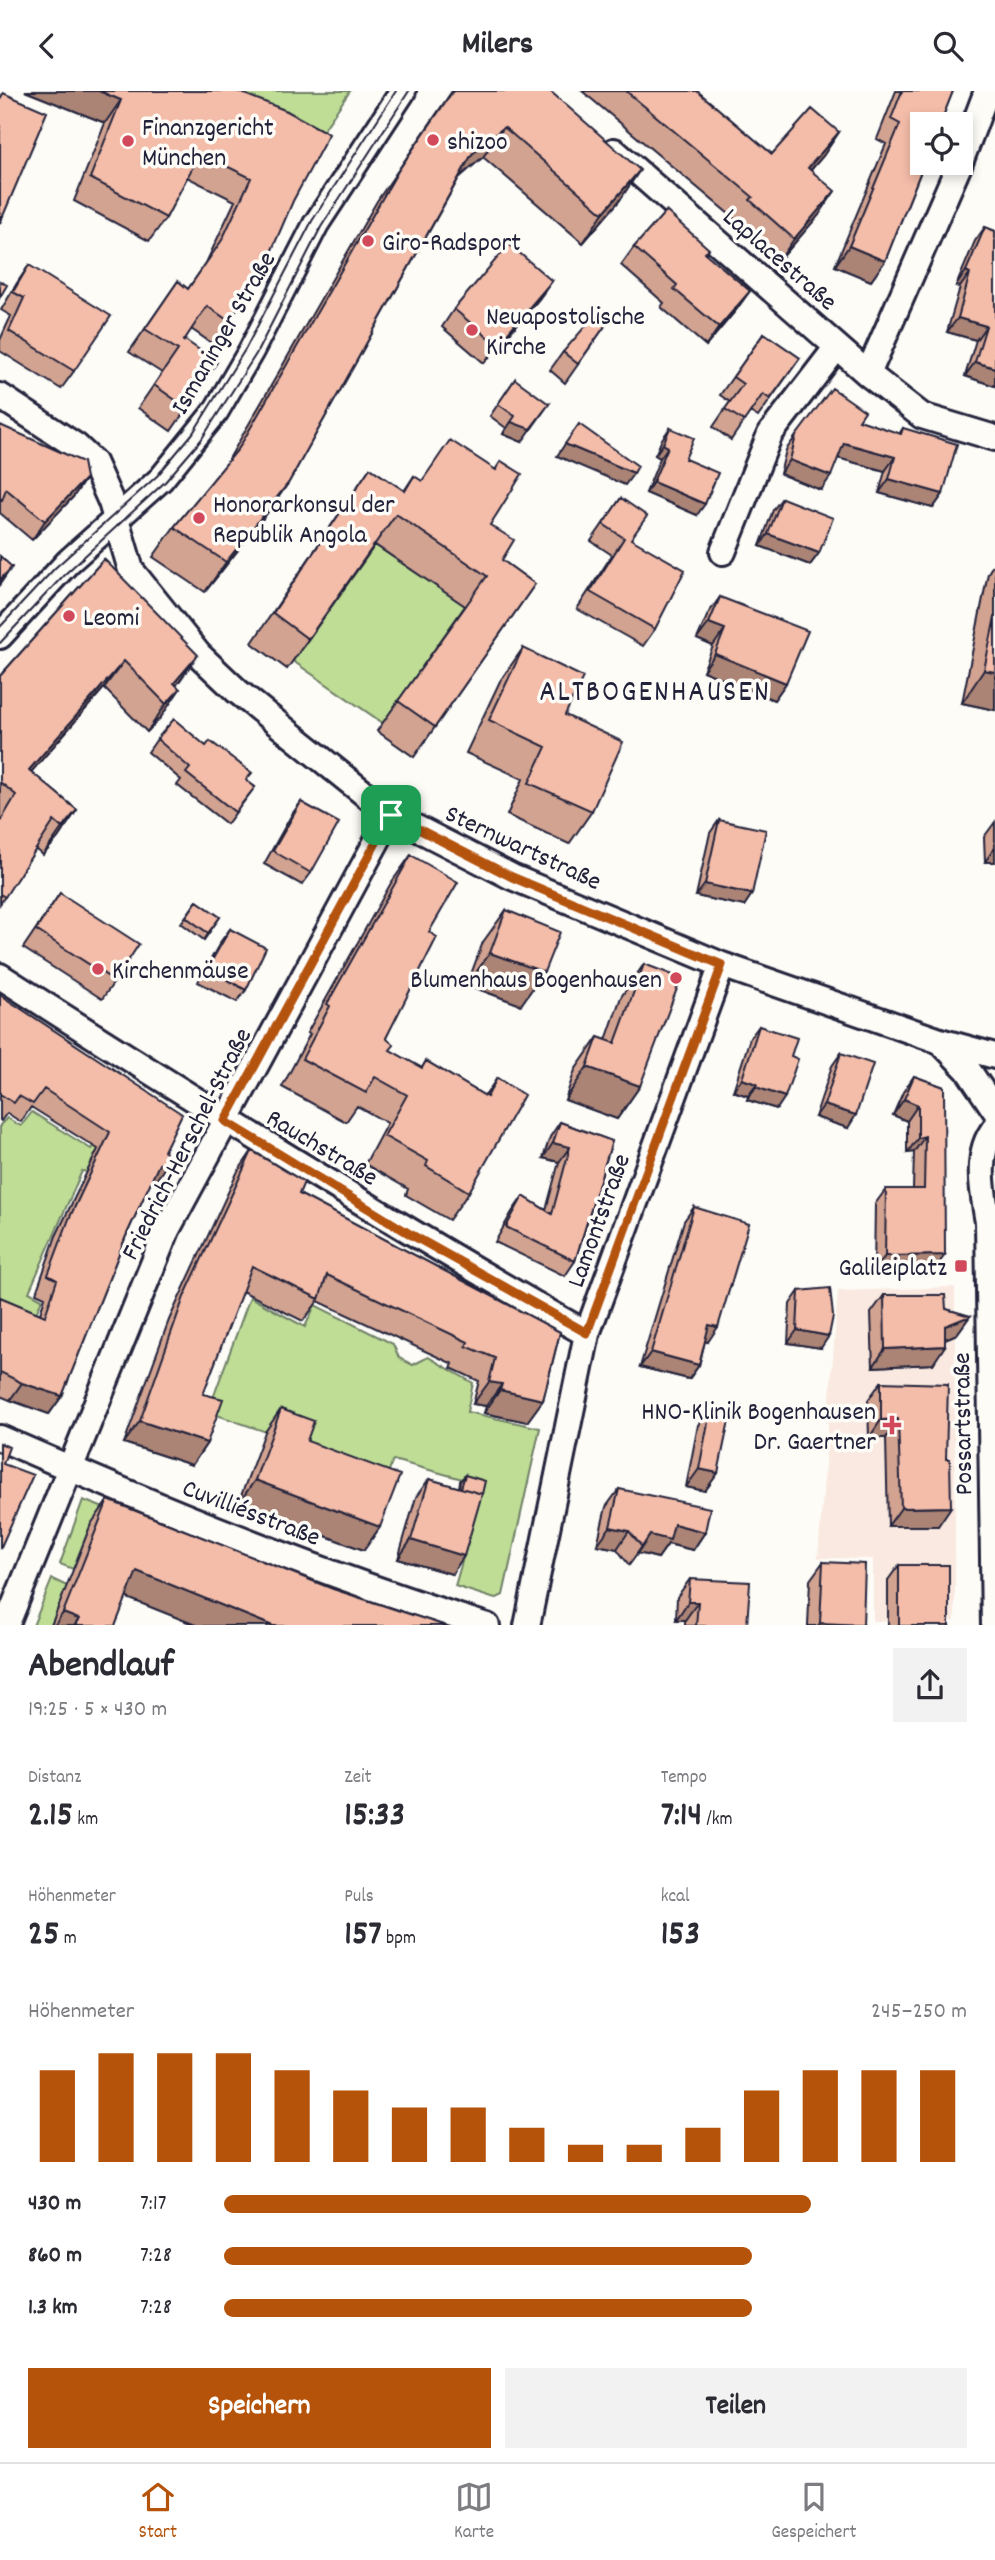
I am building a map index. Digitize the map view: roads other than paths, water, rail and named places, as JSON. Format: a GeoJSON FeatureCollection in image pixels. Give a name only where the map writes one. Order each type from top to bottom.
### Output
{"type":"FeatureCollection","features":[{"type":"Feature","properties":{"kind":"street","name":"Ismaninger Straße"},"geometry":{"type":"LineString","coordinates":[[0,636],[68,562],[161,479],[216,411],[251,351],[316,224],[403,91]]}},
{"type":"Feature","properties":{"kind":"street"},"geometry":{"type":"LineString","coordinates":[[973,127],[987,91]]}},
{"type":"Feature","properties":{"kind":"street","name":"Laplacestraße"},"geometry":{"type":"LineString","coordinates":[[598,137],[836,347],[922,416],[995,438]]}},
{"type":"Feature","properties":{"kind":"street"},"geometry":{"type":"LineString","coordinates":[[868,374],[954,175]]}},
{"type":"Feature","properties":{"kind":"street"},"geometry":{"type":"LineString","coordinates":[[723,552],[770,434],[836,347]]}},
{"type":"Feature","properties":{"kind":"street"},"geometry":{"type":"LineString","coordinates":[[0,396],[76,446],[93,462]]}},
{"type":"Feature","properties":{"kind":"street"},"geometry":{"type":"LineString","coordinates":[[22,439],[56,453],[93,462]]}},
{"type":"Feature","properties":{"kind":"street","name":"Sternwartstraße"},"geometry":{"type":"LineString","coordinates":[[93,462],[111,502],[131,570],[199,655],[237,691],[391,815],[512,877],[722,965],[940,1041],[995,1056]]}},
{"type":"Feature","properties":{"kind":"street","name":"Friedrich-Herschel-Straße"},"geometry":{"type":"LineString","coordinates":[[6,1625],[167,1230],[391,815]]}},
{"type":"Feature","properties":{"kind":"street","name":"Lamontstraße"},"geometry":{"type":"LineString","coordinates":[[527,1625],[587,1333],[722,965]]}},
{"type":"Feature","properties":{"kind":"street","name":"Rauchstraße"},"geometry":{"type":"LineString","coordinates":[[0,976],[225,1121],[410,1234],[587,1333]]}},
{"type":"Feature","properties":{"kind":"street","name":"Sternwartstraße"},"geometry":{"type":"LineString","coordinates":[[940,1041],[968,1070],[995,1110]]}},
{"type":"Feature","properties":{"kind":"street"},"geometry":{"type":"LineString","coordinates":[[992,1216],[982,1184],[984,1151],[995,1128]]}},
{"type":"Feature","properties":{"kind":"street","name":"Possartstraße"},"geometry":{"type":"LineString","coordinates":[[992,1216],[995,1625]]}},
{"type":"Feature","properties":{"kind":"street","name":"Cuvilliésstraße"},"geometry":{"type":"LineString","coordinates":[[0,1438],[235,1538],[420,1605],[484,1625]]}},
{"type":"Feature","properties":{"kind":"tram line"},"geometry":{"type":"LineString","coordinates":[[0,627],[55,568],[157,476],[193,433],[246,348],[312,221],[396,91]]}},
{"type":"Feature","properties":{"kind":"tram line"},"geometry":{"type":"LineString","coordinates":[[0,643],[64,575],[165,482],[201,440],[256,354],[321,227],[409,91]]}},
{"type":"Feature","properties":{"kind":"place","name":"shizoo"},"geometry":{"type":"Point","coordinates":[433,140]}},
{"type":"Feature","properties":{"kind":"place","name":"Finanzgericht München"},"geometry":{"type":"Point","coordinates":[128,141]}},
{"type":"Feature","properties":{"kind":"place","name":"Giro-Radsport"},"geometry":{"type":"Point","coordinates":[368,241]}},
{"type":"Feature","properties":{"kind":"place","name":"Neuapostolische Kirche"},"geometry":{"type":"Point","coordinates":[472,330]}},
{"type":"Feature","properties":{"kind":"place","name":"Honorarkonsul der Republik Angola"},"geometry":{"type":"Point","coordinates":[199,518]}},
{"type":"Feature","properties":{"kind":"place","name":"Leomi"},"geometry":{"type":"Point","coordinates":[69,616]}},
{"type":"Feature","properties":{"kind":"place","name":"Kirchenmäuse"},"geometry":{"type":"Point","coordinates":[98,969]}},
{"type":"Feature","properties":{"kind":"place","name":"Blumenhaus Bogenhausen"},"geometry":{"type":"Point","coordinates":[676,978]}},
{"type":"Feature","properties":{"kind":"place","name":"Galileiplatz"},"geometry":{"type":"Point","coordinates":[961,1266]}},
{"type":"Feature","properties":{"kind":"place","name":"HNO-Klinik Bogenhausen Dr. Gaertner"},"geometry":{"type":"Point","coordinates":[892,1425]}},
{"type":"Feature","properties":{"kind":"district","name":"ALTBOGENHAUSEN"},"geometry":{"type":"Point","coordinates":[655,690]}}]}
